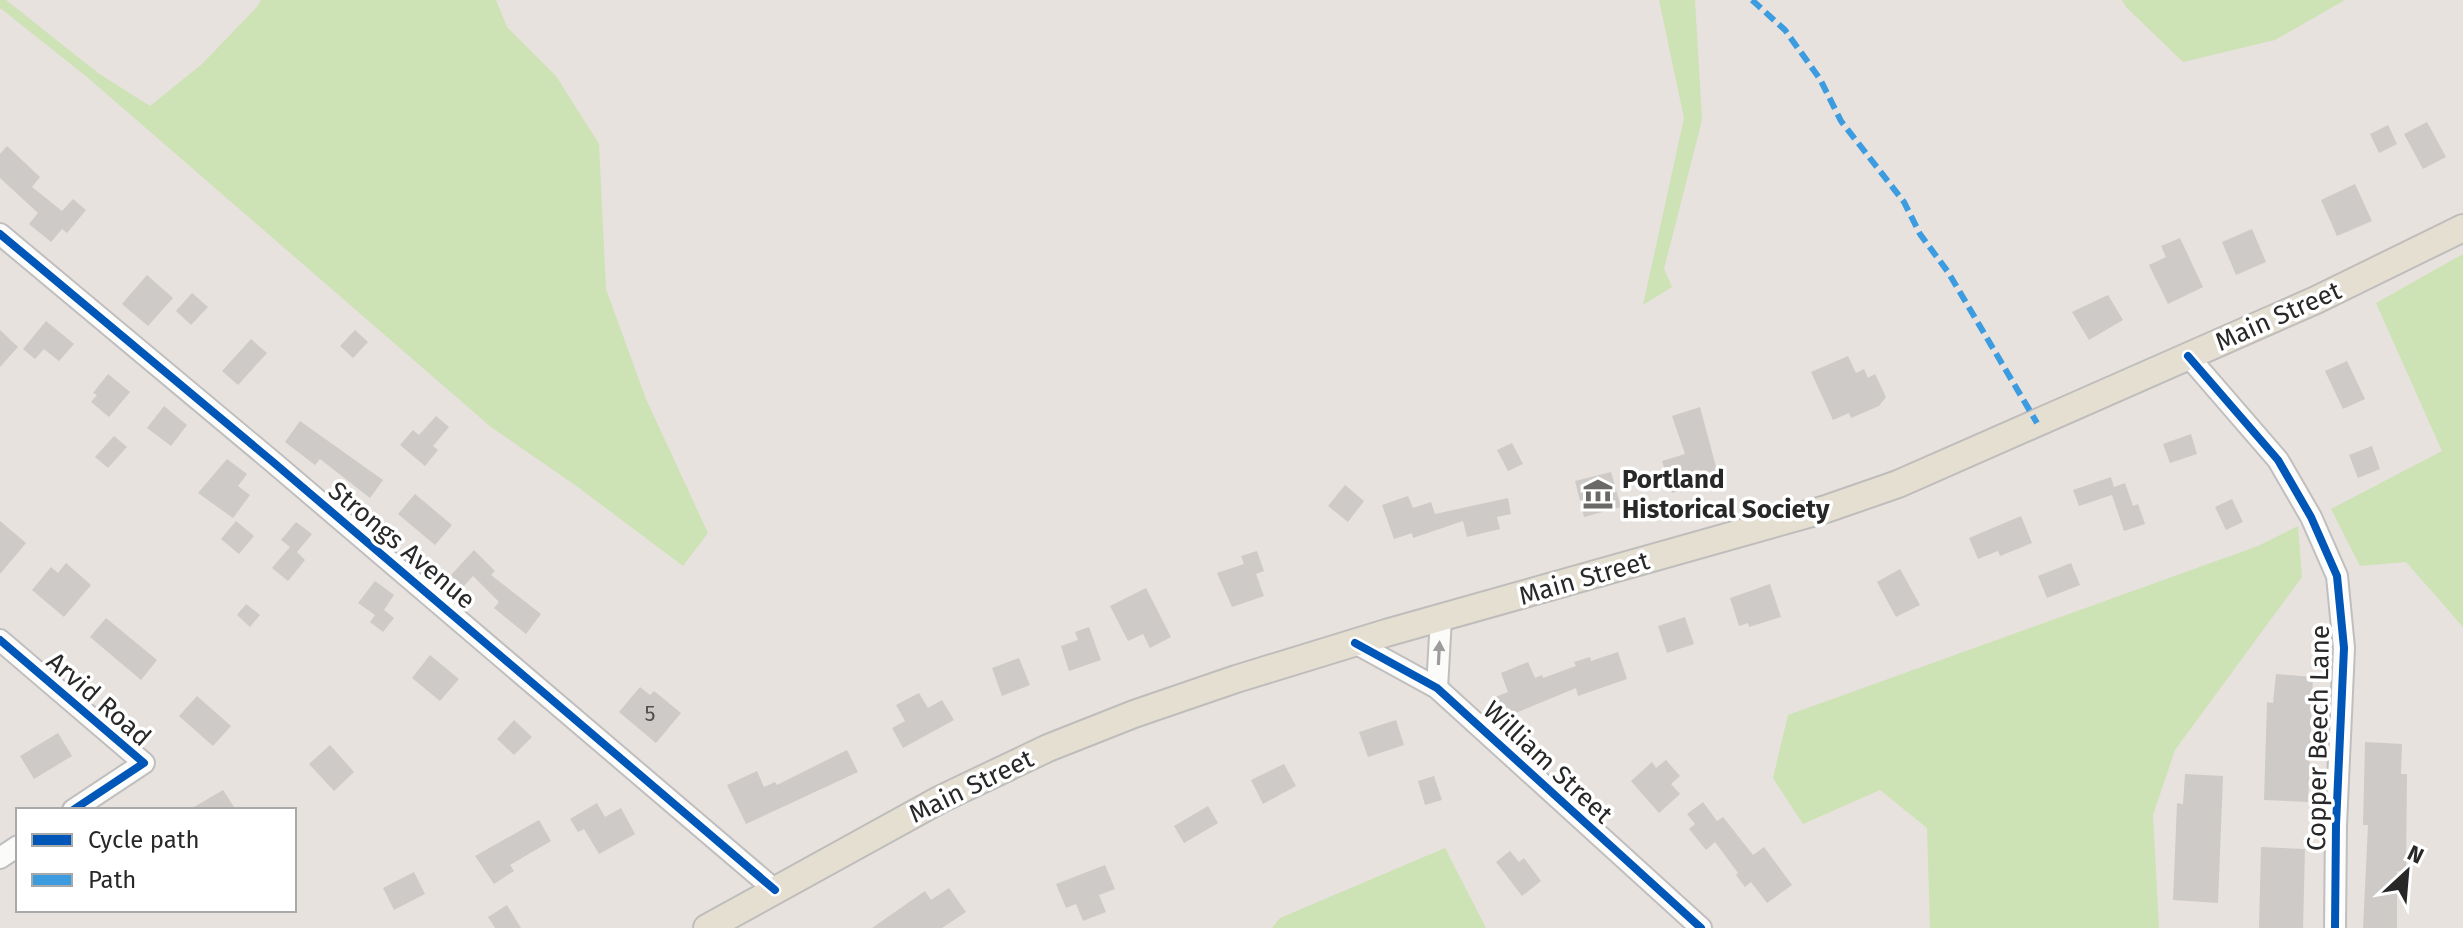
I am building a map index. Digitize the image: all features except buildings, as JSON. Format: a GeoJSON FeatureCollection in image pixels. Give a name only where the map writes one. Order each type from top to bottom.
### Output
{"type":"FeatureCollection","features":[{"type":"Feature","properties":{"kind":"main road","name":"Main Street"},"geometry":{"type":"LineString","coordinates":[[707,928],[941,799],[1048,748],[1236,679],[1826,509],[1898,484],[2316,300],[2463,228]]}},
{"type":"Feature","properties":{"kind":"street","name":"Strongs Avenue"},"geometry":{"type":"LineString","coordinates":[[0,234],[775,890]]}},
{"type":"Feature","properties":{"kind":"street","name":"Copper Beech Lane"},"geometry":{"type":"LineString","coordinates":[[2188,356],[2278,460],[2311,517],[2337,576],[2344,648],[2335,928]]}},
{"type":"Feature","properties":{"kind":"street"},"geometry":{"type":"LineString","coordinates":[[1437,688],[1441,618]]}},
{"type":"Feature","properties":{"kind":"street","name":"Arvid Road"},"geometry":{"type":"LineString","coordinates":[[0,640],[144,763],[76,808]]}},
{"type":"Feature","properties":{"kind":"street","name":"William Street"},"geometry":{"type":"LineString","coordinates":[[1355,643],[1437,688],[1701,928]]}},
{"type":"Feature","properties":{"kind":"green space"},"geometry":{"type":"Polygon","coordinates":[[[0,0],[6,0],[98,73],[150,106],[202,64],[261,0],[496,0],[507,27],[556,76],[599,144],[606,289],[646,399],[708,533],[683,566],[491,427],[87,77],[0,8],[0,0]]]}},
{"type":"Feature","properties":{"kind":"green space"},"geometry":{"type":"Polygon","coordinates":[[[1659,0],[1695,0],[1702,120],[1664,269],[1672,287],[1643,305],[1684,118],[1659,0]]]}},
{"type":"Feature","properties":{"kind":"green space"},"geometry":{"type":"Polygon","coordinates":[[[2122,0],[2345,0],[2275,40],[2183,62],[2122,0]]]}},
{"type":"Feature","properties":{"kind":"green space"},"geometry":{"type":"Polygon","coordinates":[[[2463,254],[2463,627],[2406,562],[2360,566],[2331,509],[2442,451],[2376,303],[2463,254]]]}},
{"type":"Feature","properties":{"kind":"green space"},"geometry":{"type":"Polygon","coordinates":[[[2298,526],[2302,577],[2175,750],[2153,815],[2159,928],[1930,928],[1927,828],[1880,790],[1803,824],[1773,778],[1788,715],[2258,546],[2298,526]]]}},
{"type":"Feature","properties":{"kind":"green space"},"geometry":{"type":"Polygon","coordinates":[[[1445,848],[1486,928],[1272,928],[1280,918],[1445,848]]]}},
{"type":"Feature","properties":{"kind":"marked path"},"geometry":{"type":"LineString","coordinates":[[1752,0],[1785,30],[1820,79],[1841,121],[1904,202],[1920,234],[1948,272],[2037,423]]}},
{"type":"Feature","properties":{"kind":"cycle path"},"geometry":{"type":"LineString","coordinates":[[0,234],[775,890]]}},
{"type":"Feature","properties":{"kind":"cycle path"},"geometry":{"type":"LineString","coordinates":[[2188,356],[2278,460],[2311,517],[2337,576],[2344,648],[2335,928]]}},
{"type":"Feature","properties":{"kind":"cycle path"},"geometry":{"type":"LineString","coordinates":[[0,640],[144,763],[76,808]]}},
{"type":"Feature","properties":{"kind":"cycle path"},"geometry":{"type":"LineString","coordinates":[[1355,643],[1437,688],[1701,928]]}},
{"type":"Feature","properties":{"kind":"place","name":"Portland Historical Society"},"geometry":{"type":"Point","coordinates":[1598,494]}}]}
